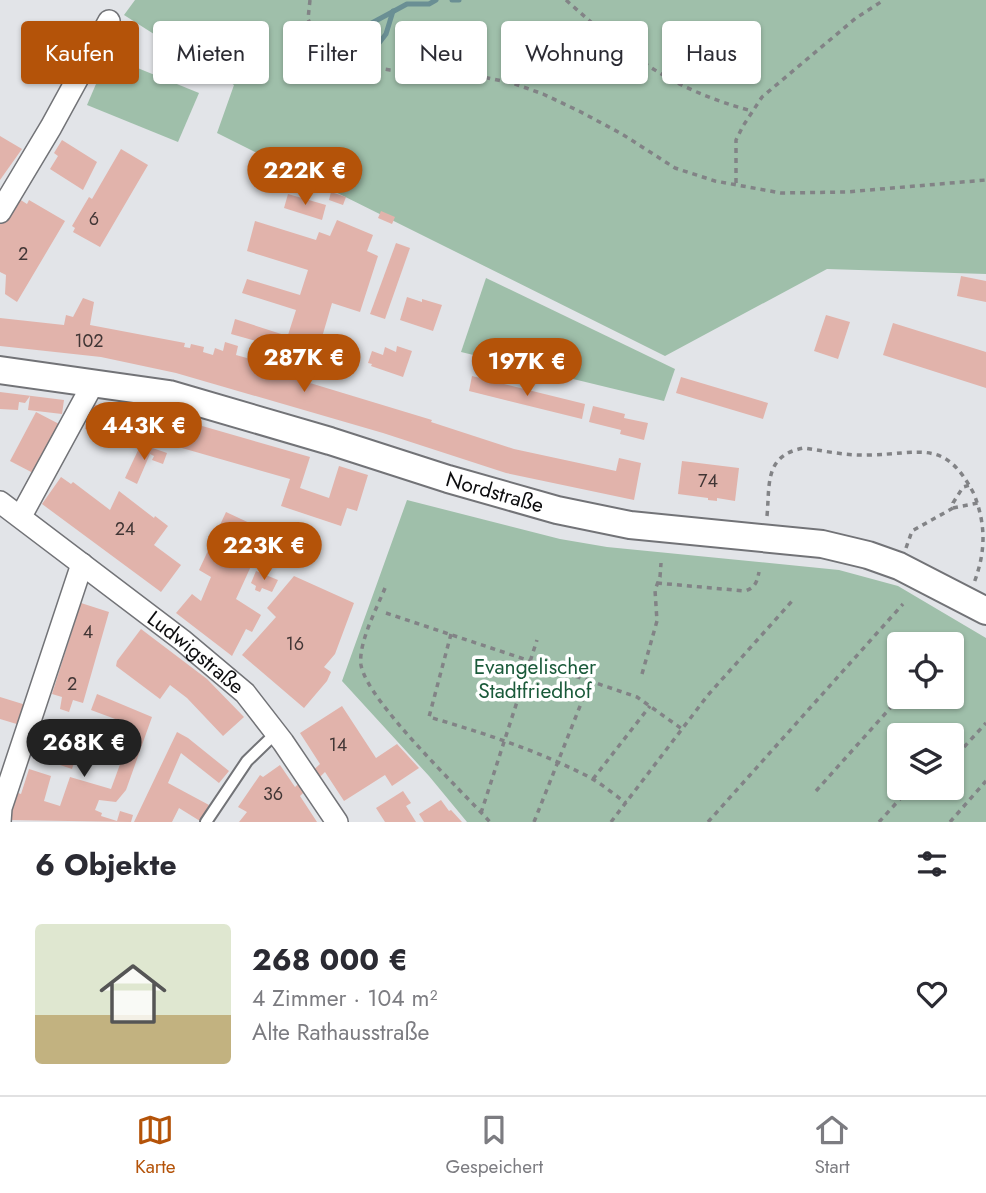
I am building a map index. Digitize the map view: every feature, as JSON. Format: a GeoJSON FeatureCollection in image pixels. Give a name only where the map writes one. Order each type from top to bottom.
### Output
{"type":"FeatureCollection","features":[{"type":"Feature","properties":{"kind":"street"},"geometry":{"type":"LineString","coordinates":[[0,212],[75,84]]}},
{"type":"Feature","properties":{"kind":"street","name":"Nordstraße"},"geometry":{"type":"LineString","coordinates":[[0,370],[169,394],[556,510],[630,525],[822,544],[868,555],[900,566],[977,606]]}},
{"type":"Feature","properties":{"kind":"street"},"geometry":{"type":"LineString","coordinates":[[21,516],[94,382]]}},
{"type":"Feature","properties":{"kind":"street","name":"Ludwigstraße"},"geometry":{"type":"LineString","coordinates":[[0,502],[182,640],[237,686],[276,733],[337,822]]}},
{"type":"Feature","properties":{"kind":"street"},"geometry":{"type":"LineString","coordinates":[[0,822],[1,808],[82,564]]}},
{"type":"Feature","properties":{"kind":"lane"},"geometry":{"type":"LineString","coordinates":[[206,822],[247,761],[276,733]]}},
{"type":"Feature","properties":{"kind":"path"},"geometry":{"type":"LineString","coordinates":[[310,0],[308,19],[319,44],[344,63],[390,70],[473,75],[512,83],[579,111],[676,168],[715,181],[781,193],[846,192],[986,180]]}},
{"type":"Feature","properties":{"kind":"path"},"geometry":{"type":"LineString","coordinates":[[566,0],[632,55],[666,78],[702,96],[752,111]]}},
{"type":"Feature","properties":{"kind":"path"},"geometry":{"type":"LineString","coordinates":[[736,183],[736,140],[762,97],[871,6],[884,0]]}},
{"type":"Feature","properties":{"kind":"path"},"geometry":{"type":"LineString","coordinates":[[765,539],[770,471],[780,458],[795,450],[804,448],[866,455],[917,451],[947,458],[959,468],[970,485],[984,519],[985,547],[977,606]]}},
{"type":"Feature","properties":{"kind":"path"},"geometry":{"type":"LineString","coordinates":[[953,508],[953,503],[963,487],[970,485]]}},
{"type":"Feature","properties":{"kind":"path"},"geometry":{"type":"LineString","coordinates":[[900,566],[912,531],[953,508],[979,503]]}},
{"type":"Feature","properties":{"kind":"path"},"geometry":{"type":"LineString","coordinates":[[642,674],[657,621],[655,590],[661,563]]}},
{"type":"Feature","properties":{"kind":"path"},"geometry":{"type":"LineString","coordinates":[[657,583],[745,591],[752,589],[759,572]]}},
{"type":"Feature","properties":{"kind":"path"},"geometry":{"type":"LineString","coordinates":[[384,588],[362,648],[361,663],[366,682],[379,701],[490,822]]}},
{"type":"Feature","properties":{"kind":"path"},"geometry":{"type":"LineString","coordinates":[[611,822],[708,695],[793,600]]}},
{"type":"Feature","properties":{"kind":"path"},"geometry":{"type":"LineString","coordinates":[[709,822],[902,604]]}},
{"type":"Feature","properties":{"kind":"path"},"geometry":{"type":"LineString","coordinates":[[386,613],[637,697],[682,729]]}},
{"type":"Feature","properties":{"kind":"path"},"geometry":{"type":"LineString","coordinates":[[451,634],[429,717],[488,735],[557,763],[593,779],[626,803]]}},
{"type":"Feature","properties":{"kind":"path"},"geometry":{"type":"LineString","coordinates":[[481,813],[537,640]]}},
{"type":"Feature","properties":{"kind":"path"},"geometry":{"type":"LineString","coordinates":[[534,822],[590,681]]}},
{"type":"Feature","properties":{"kind":"path"},"geometry":{"type":"LineString","coordinates":[[593,779],[650,706]]}},
{"type":"Feature","properties":{"kind":"path"},"geometry":{"type":"LineString","coordinates":[[816,791],[889,709]]}},
{"type":"Feature","properties":{"kind":"path"},"geometry":{"type":"LineString","coordinates":[[964,747],[986,723]]}},
{"type":"Feature","properties":{"kind":"path"},"geometry":{"type":"LineString","coordinates":[[950,822],[986,781]]}},
{"type":"Feature","properties":{"kind":"path"},"geometry":{"type":"LineString","coordinates":[[879,822],[899,800]]}},
{"type":"Feature","properties":{"kind":"green space"},"geometry":{"type":"Polygon","coordinates":[[[135,0],[986,0],[986,274],[827,269],[665,356],[217,133],[232,84],[269,84],[269,21],[153,21],[153,33],[139,25],[139,21],[124,15],[135,0]]]}},
{"type":"Feature","properties":{"kind":"green space"},"geometry":{"type":"Polygon","coordinates":[[[139,69],[153,74],[153,84],[177,84],[199,93],[178,142],[87,105],[96,84],[139,84],[139,69]]]}},
{"type":"Feature","properties":{"kind":"green space"},"geometry":{"type":"Polygon","coordinates":[[[486,278],[675,369],[664,401],[461,352],[486,278]]]}},
{"type":"Feature","properties":{"kind":"green space","name":"Evangelischer Stadtfriedhof"},"geometry":{"type":"Polygon","coordinates":[[[407,500],[560,539],[607,547],[839,570],[898,586],[986,638],[986,822],[467,822],[342,681],[407,500]]]}},
{"type":"Feature","properties":{"kind":"building"},"geometry":{"type":"Polygon","coordinates":[[[0,136],[22,149],[0,180],[0,136]]]}},
{"type":"Feature","properties":{"kind":"building"},"geometry":{"type":"Polygon","coordinates":[[[62,140],[97,162],[83,190],[50,169],[58,156],[54,153],[62,140]]]}},
{"type":"Feature","properties":{"kind":"building"},"geometry":{"type":"Polygon","coordinates":[[[121,149],[148,165],[100,247],[73,232],[75,228],[72,226],[89,197],[92,199],[121,149]]]}},
{"type":"Feature","properties":{"kind":"building"},"geometry":{"type":"Polygon","coordinates":[[[331,192],[346,197],[343,205],[329,200],[331,192]]]}},
{"type":"Feature","properties":{"kind":"building"},"geometry":{"type":"Polygon","coordinates":[[[288,194],[326,205],[322,220],[284,208],[288,194]]]}},
{"type":"Feature","properties":{"kind":"building"},"geometry":{"type":"Polygon","coordinates":[[[16,197],[27,204],[29,200],[65,221],[17,302],[5,294],[6,275],[0,272],[0,224],[16,197]]]}},
{"type":"Feature","properties":{"kind":"building"},"geometry":{"type":"Polygon","coordinates":[[[381,211],[395,217],[392,224],[378,218],[381,211]]]}},
{"type":"Feature","properties":{"kind":"building"},"geometry":{"type":"Polygon","coordinates":[[[337,220],[373,235],[367,251],[378,256],[360,312],[332,303],[320,344],[288,335],[296,310],[242,293],[247,279],[300,295],[308,270],[247,251],[255,221],[316,240],[319,232],[330,236],[337,220]]]}},
{"type":"Feature","properties":{"kind":"building"},"geometry":{"type":"Polygon","coordinates":[[[396,243],[410,248],[385,319],[370,314],[396,243]]]}},
{"type":"Feature","properties":{"kind":"building"},"geometry":{"type":"Polygon","coordinates":[[[961,276],[986,281],[986,302],[957,296],[961,276]]]}},
{"type":"Feature","properties":{"kind":"building"},"geometry":{"type":"Polygon","coordinates":[[[407,297],[442,305],[433,331],[400,320],[407,297]]]}},
{"type":"Feature","properties":{"kind":"building"},"geometry":{"type":"Polygon","coordinates":[[[83,298],[94,302],[90,325],[185,343],[184,347],[190,348],[191,344],[204,347],[203,352],[213,355],[215,348],[223,351],[225,342],[238,346],[236,355],[279,367],[284,349],[231,334],[235,319],[303,341],[293,375],[278,371],[277,373],[432,420],[431,422],[514,449],[616,471],[619,458],[641,463],[634,500],[506,473],[383,433],[176,373],[101,357],[0,346],[0,318],[64,325],[66,315],[73,317],[83,298]]]}},
{"type":"Feature","properties":{"kind":"building"},"geometry":{"type":"Polygon","coordinates":[[[826,315],[850,322],[838,359],[814,351],[826,315]]]}},
{"type":"Feature","properties":{"kind":"building"},"geometry":{"type":"Polygon","coordinates":[[[893,323],[986,352],[986,388],[883,355],[893,323]]]}},
{"type":"Feature","properties":{"kind":"building"},"geometry":{"type":"Polygon","coordinates":[[[397,346],[412,351],[403,377],[368,363],[372,351],[383,355],[385,347],[396,352],[397,346]]]}},
{"type":"Feature","properties":{"kind":"building"},"geometry":{"type":"Polygon","coordinates":[[[472,376],[585,404],[582,419],[469,391],[472,376]]]}},
{"type":"Feature","properties":{"kind":"building"},"geometry":{"type":"Polygon","coordinates":[[[681,377],[768,403],[763,419],[676,393],[681,377]]]}},
{"type":"Feature","properties":{"kind":"building"},"geometry":{"type":"Polygon","coordinates":[[[0,392],[64,400],[62,414],[28,410],[30,396],[25,403],[19,402],[18,410],[0,409],[0,392]]]}},
{"type":"Feature","properties":{"kind":"building"},"geometry":{"type":"Polygon","coordinates":[[[89,404],[157,413],[310,457],[300,488],[329,498],[339,466],[368,475],[357,511],[347,508],[341,526],[281,506],[290,479],[147,438],[85,429],[89,404]]]}},
{"type":"Feature","properties":{"kind":"building"},"geometry":{"type":"Polygon","coordinates":[[[593,406],[625,414],[624,418],[648,423],[644,440],[620,434],[621,430],[589,422],[593,406]]]}},
{"type":"Feature","properties":{"kind":"building"},"geometry":{"type":"Polygon","coordinates":[[[36,412],[61,425],[35,474],[10,461],[36,412]]]}},
{"type":"Feature","properties":{"kind":"building"},"geometry":{"type":"Polygon","coordinates":[[[141,444],[167,453],[163,464],[152,460],[154,456],[150,454],[137,484],[125,478],[141,444]]]}},
{"type":"Feature","properties":{"kind":"building"},"geometry":{"type":"Polygon","coordinates":[[[682,461],[739,468],[735,501],[717,498],[717,501],[708,500],[678,494],[682,461]]]}},
{"type":"Feature","properties":{"kind":"building"},"geometry":{"type":"Polygon","coordinates":[[[61,477],[71,484],[73,482],[110,510],[119,491],[168,526],[154,545],[181,565],[161,592],[42,504],[61,477]]]}},
{"type":"Feature","properties":{"kind":"building"},"geometry":{"type":"Polygon","coordinates":[[[226,512],[267,531],[236,599],[261,615],[252,632],[246,629],[232,656],[176,613],[192,594],[201,601],[211,577],[199,570],[226,512]]]}},
{"type":"Feature","properties":{"kind":"building"},"geometry":{"type":"Polygon","coordinates":[[[256,571],[278,580],[272,592],[262,588],[260,592],[255,590],[256,586],[251,583],[256,571]]]}},
{"type":"Feature","properties":{"kind":"building"},"geometry":{"type":"Polygon","coordinates":[[[294,576],[354,603],[335,654],[324,667],[331,672],[327,681],[304,708],[242,655],[276,617],[267,608],[294,576]]]}},
{"type":"Feature","properties":{"kind":"building"},"geometry":{"type":"Polygon","coordinates":[[[81,603],[109,612],[83,703],[73,700],[69,712],[60,709],[62,697],[52,694],[81,603]]]}},
{"type":"Feature","properties":{"kind":"building"},"geometry":{"type":"Polygon","coordinates":[[[141,629],[207,679],[244,717],[223,736],[187,698],[170,685],[160,699],[116,666],[141,629]]]}},
{"type":"Feature","properties":{"kind":"building"},"geometry":{"type":"Polygon","coordinates":[[[97,694],[152,717],[126,790],[116,802],[99,800],[95,810],[102,813],[101,816],[117,821],[120,811],[133,815],[131,822],[7,820],[15,792],[21,794],[29,769],[51,776],[44,801],[60,806],[70,777],[111,789],[134,726],[91,710],[97,694]]]}},
{"type":"Feature","properties":{"kind":"building"},"geometry":{"type":"Polygon","coordinates":[[[0,697],[26,705],[20,725],[0,719],[0,697]]]}},
{"type":"Feature","properties":{"kind":"building"},"geometry":{"type":"Polygon","coordinates":[[[342,706],[376,758],[397,744],[419,768],[392,786],[385,775],[344,801],[325,772],[300,796],[317,822],[239,822],[247,812],[238,807],[260,775],[263,777],[280,765],[295,787],[320,764],[300,733],[342,706]]]}},
{"type":"Feature","properties":{"kind":"building"},"geometry":{"type":"Polygon","coordinates":[[[177,732],[229,771],[219,783],[181,753],[168,783],[209,805],[200,821],[179,808],[172,822],[134,822],[177,732]]]}},
{"type":"Feature","properties":{"kind":"building"},"geometry":{"type":"Polygon","coordinates":[[[67,733],[82,738],[72,769],[57,764],[67,733]]]}},
{"type":"Feature","properties":{"kind":"building"},"geometry":{"type":"Polygon","coordinates":[[[403,791],[411,803],[406,806],[416,822],[385,822],[376,808],[403,791]]]}},
{"type":"Feature","properties":{"kind":"building"},"geometry":{"type":"Polygon","coordinates":[[[441,800],[462,822],[424,822],[419,814],[441,800]]]}},
{"type":"Feature","properties":{"kind":"waterway"},"geometry":{"type":"LineString","coordinates":[[376,21],[407,4],[429,4],[436,0]]}},
{"type":"Feature","properties":{"kind":"waterway"},"geometry":{"type":"LineString","coordinates":[[452,0],[459,0]]}},
{"type":"Feature","properties":{"kind":"waterway"},"geometry":{"type":"LineString","coordinates":[[381,40],[386,34],[393,11]]}}]}
